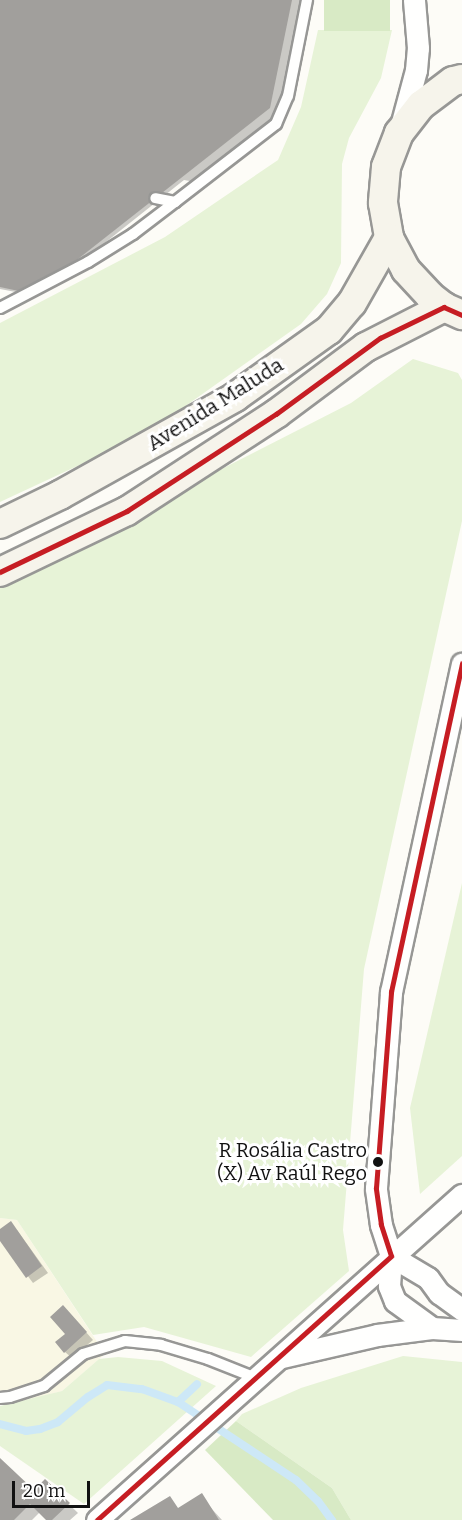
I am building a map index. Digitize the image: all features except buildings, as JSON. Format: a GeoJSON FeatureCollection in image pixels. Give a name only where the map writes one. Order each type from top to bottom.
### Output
{"type":"FeatureCollection","features":[{"type":"Feature","properties":{"kind":"main road"},"geometry":{"type":"LineString","coordinates":[[453,311],[406,270],[390,238],[382,202],[386,167],[399,133],[421,105],[453,81],[462,79]]}},
{"type":"Feature","properties":{"kind":"main road","name":"Avenida Maluda"},"geometry":{"type":"LineString","coordinates":[[0,524],[60,495],[235,397],[329,330],[352,303],[390,238]]}},
{"type":"Feature","properties":{"kind":"main road","name":"Avenida Maluda"},"geometry":{"type":"LineString","coordinates":[[0,572],[127,511],[276,414],[366,347],[453,311]]}},
{"type":"Feature","properties":{"kind":"street"},"geometry":{"type":"LineString","coordinates":[[399,133],[417,59],[414,0]]}},
{"type":"Feature","properties":{"kind":"street"},"geometry":{"type":"LineString","coordinates":[[432,1328],[395,1300],[389,1286],[391,1256],[381,1225],[375,1188],[391,992],[462,664]]}},
{"type":"Feature","properties":{"kind":"street"},"geometry":{"type":"LineString","coordinates":[[97,1520],[462,1195]]}},
{"type":"Feature","properties":{"kind":"street"},"geometry":{"type":"LineString","coordinates":[[391,1256],[428,1278],[439,1293],[462,1310]]}},
{"type":"Feature","properties":{"kind":"street"},"geometry":{"type":"LineString","coordinates":[[278,1358],[377,1335],[432,1328],[462,1330]]}},
{"type":"Feature","properties":{"kind":"lane"},"geometry":{"type":"LineString","coordinates":[[0,308],[88,262],[134,234],[276,124],[288,96],[308,0]]}},
{"type":"Feature","properties":{"kind":"lane"},"geometry":{"type":"LineString","coordinates":[[155,198],[175,201]]}},
{"type":"Feature","properties":{"kind":"lane"},"geometry":{"type":"LineString","coordinates":[[0,1398],[44,1386],[83,1354],[125,1341],[161,1344],[256,1378]]}},
{"type":"Feature","properties":{"kind":"shaded area"},"geometry":{"type":"Polygon","coordinates":[[[0,1218],[17,1220],[105,1354],[62,1391],[15,1404],[0,1394],[0,1218]]]}},
{"type":"Feature","properties":{"kind":"green space"},"geometry":{"type":"Polygon","coordinates":[[[324,0],[390,0],[390,31],[324,31],[324,0]]]}},
{"type":"Feature","properties":{"kind":"green space"},"geometry":{"type":"Polygon","coordinates":[[[318,30],[392,30],[381,78],[349,138],[342,164],[341,263],[327,294],[301,324],[146,434],[0,502],[0,323],[165,237],[278,160],[301,107],[318,30]]]}},
{"type":"Feature","properties":{"kind":"green space"},"geometry":{"type":"Polygon","coordinates":[[[413,359],[458,373],[462,380],[462,521],[364,969],[343,1230],[349,1271],[251,1357],[144,1327],[93,1335],[17,1220],[0,1218],[0,582],[351,403],[413,359]]]}},
{"type":"Feature","properties":{"kind":"green space"},"geometry":{"type":"Polygon","coordinates":[[[462,883],[462,1156],[420,1194],[410,1108],[462,883]]]}},
{"type":"Feature","properties":{"kind":"green space"},"geometry":{"type":"Polygon","coordinates":[[[403,1356],[462,1362],[462,1520],[351,1520],[332,1488],[236,1421],[242,1414],[301,1388],[403,1356]]]}},
{"type":"Feature","properties":{"kind":"green space"},"geometry":{"type":"Polygon","coordinates":[[[118,1357],[162,1361],[216,1386],[84,1504],[0,1446],[0,1406],[62,1391],[99,1359],[118,1357]]]}},
{"type":"Feature","properties":{"kind":"green space"},"geometry":{"type":"Polygon","coordinates":[[[236,1421],[332,1488],[351,1520],[273,1520],[205,1450],[236,1421]]]}},
{"type":"Feature","properties":{"kind":"waterway"},"geometry":{"type":"LineString","coordinates":[[178,1402],[197,1384]]}},
{"type":"Feature","properties":{"kind":"waterway"},"geometry":{"type":"LineString","coordinates":[[0,1424],[26,1431],[40,1429],[58,1422],[88,1397],[107,1385],[142,1389],[178,1402],[296,1480],[318,1501],[332,1520]]}},
{"type":"Feature","properties":{"kind":"transit line"},"geometry":{"type":"LineString","coordinates":[[0,572],[127,511],[276,414],[380,338],[444,307],[462,315]]}},
{"type":"Feature","properties":{"kind":"transit line"},"geometry":{"type":"LineString","coordinates":[[391,1256],[381,1225],[376,1188],[391,992],[462,664]]}},
{"type":"Feature","properties":{"kind":"transit line"},"geometry":{"type":"LineString","coordinates":[[97,1520],[391,1256]]}},
{"type":"Feature","properties":{"kind":"place","name":"R Rosália Castro (X) Av Raúl Rego"},"geometry":{"type":"Point","coordinates":[378,1162]}}]}
